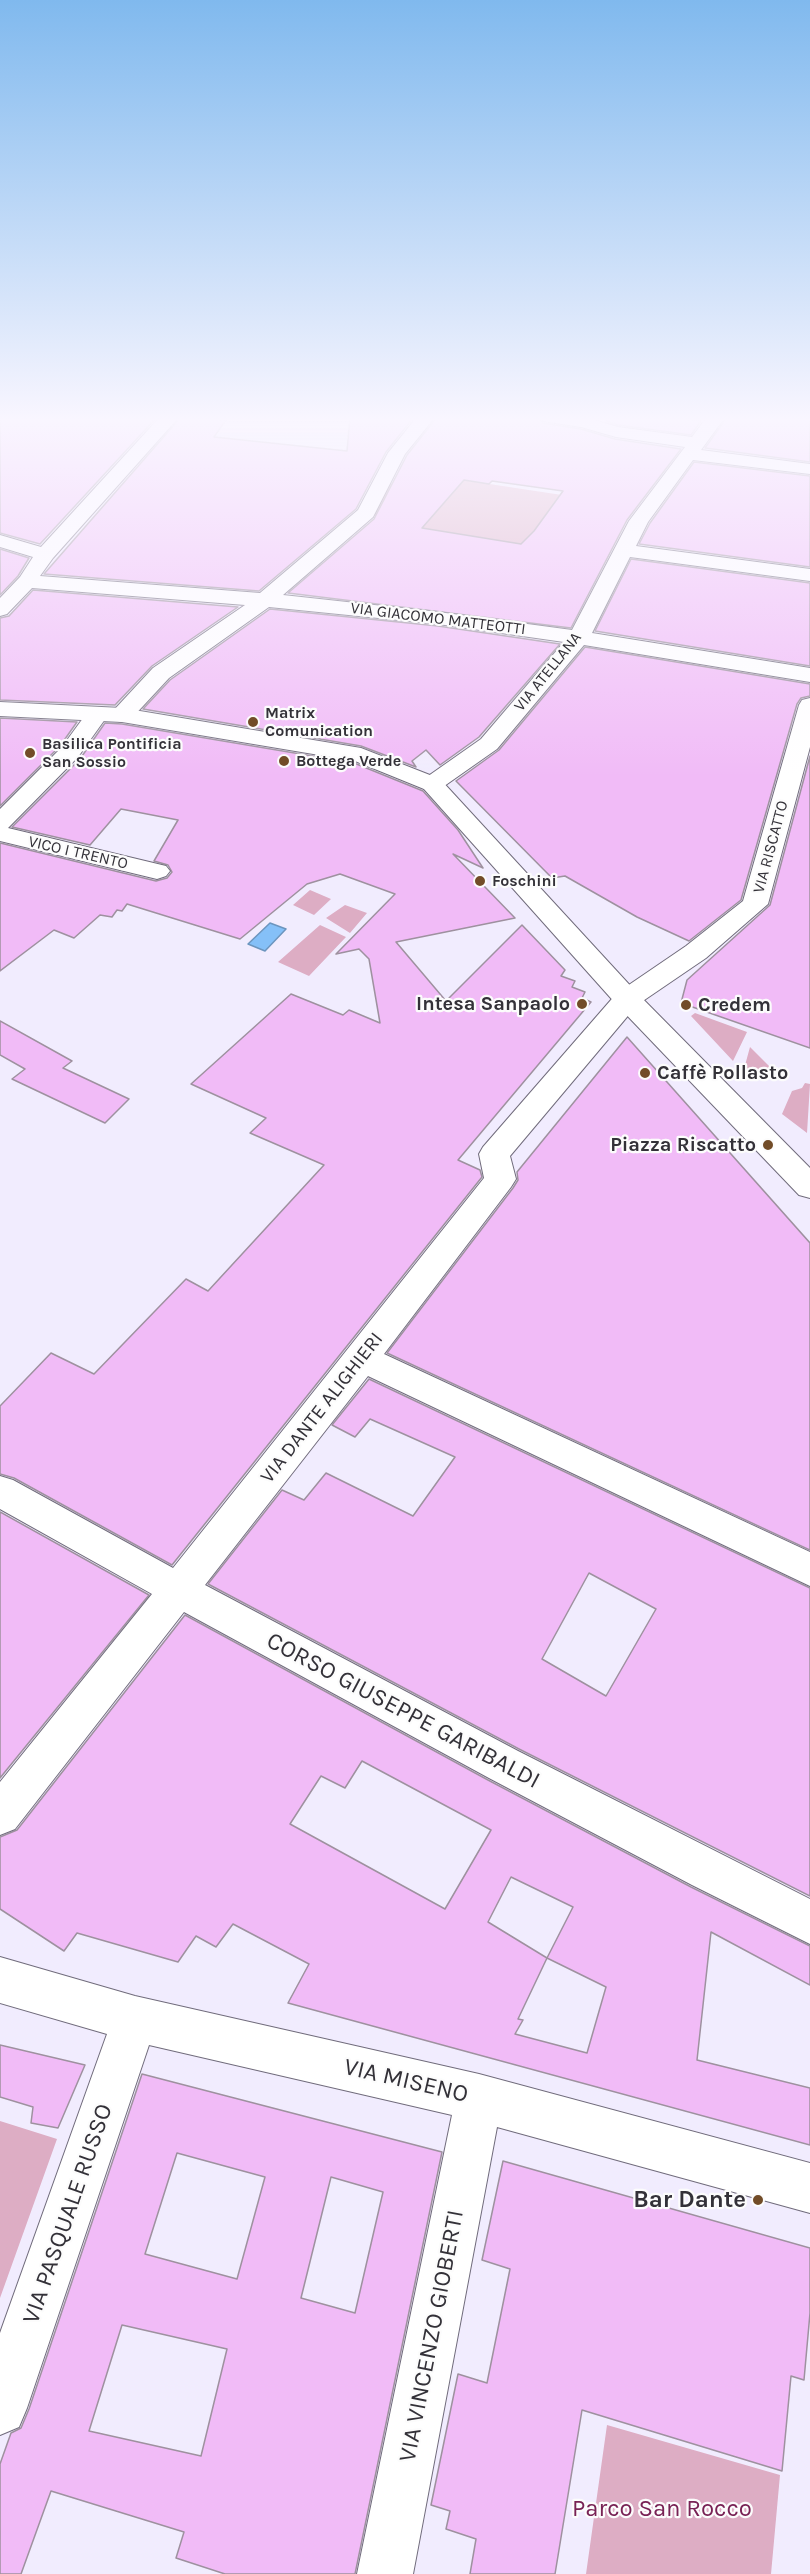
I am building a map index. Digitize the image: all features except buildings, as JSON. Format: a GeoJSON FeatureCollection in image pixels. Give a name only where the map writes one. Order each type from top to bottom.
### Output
{"type":"FeatureCollection","features":[{"type":"Feature","properties":{"kind":"street"},"geometry":{"type":"LineString","coordinates":[[0,610],[27,581],[45,554],[60,537]]}},
{"type":"Feature","properties":{"kind":"street"},"geometry":{"type":"LineString","coordinates":[[122,716],[160,673],[265,600],[338,537]]}},
{"type":"Feature","properties":{"kind":"street","name":"VIA ATELLANA"},"geometry":{"type":"LineString","coordinates":[[432,784],[489,744],[579,637],[631,537]]}},
{"type":"Feature","properties":{"kind":"street"},"geometry":{"type":"LineString","coordinates":[[0,541],[45,554]]}},
{"type":"Feature","properties":{"kind":"street"},"geometry":{"type":"LineString","coordinates":[[624,550],[810,575]]}},
{"type":"Feature","properties":{"kind":"street","name":"VIA GIACOMO MATTEOTTI"},"geometry":{"type":"LineString","coordinates":[[27,581],[265,600],[439,618],[579,637],[810,675]]}},
{"type":"Feature","properties":{"kind":"street","name":"VIA RISCATTO"},"geometry":{"type":"LineString","coordinates":[[627,999],[696,952],[755,904],[810,705]]}},
{"type":"Feature","properties":{"kind":"street"},"geometry":{"type":"LineString","coordinates":[[0,709],[122,716],[361,755],[432,784],[627,999],[810,1187]]}},
{"type":"Feature","properties":{"kind":"street"},"geometry":{"type":"LineString","coordinates":[[0,823],[70,752],[97,715]]}},
{"type":"Feature","properties":{"kind":"street","name":"VICO I TRENTO"},"geometry":{"type":"LineString","coordinates":[[0,834],[157,871]]}},
{"type":"Feature","properties":{"kind":"street","name":"VIA DANTE ALIGHIERI"},"geometry":{"type":"LineString","coordinates":[[0,1815],[362,1358],[500,1179],[494,1154],[627,999]]}},
{"type":"Feature","properties":{"kind":"street"},"geometry":{"type":"LineString","coordinates":[[362,1358],[810,1570]]}},
{"type":"Feature","properties":{"kind":"street","name":"CORSO GIUSEPPE GARIBALDI"},"geometry":{"type":"LineString","coordinates":[[0,1491],[178,1591],[616,1825],[810,1922]]}},
{"type":"Feature","properties":{"kind":"street","name":"VIA MISENO"},"geometry":{"type":"LineString","coordinates":[[0,1980],[135,2019],[479,2098],[810,2188]]}},
{"type":"Feature","properties":{"kind":"street","name":"VIA PASQUALE RUSSO"},"geometry":{"type":"LineString","coordinates":[[0,2408],[135,2019]]}},
{"type":"Feature","properties":{"kind":"street","name":"VIA VINCENZO GIOBERTI"},"geometry":{"type":"LineString","coordinates":[[385,2574],[479,2098]]}},
{"type":"Feature","properties":{"kind":"green space"},"geometry":{"type":"Polygon","coordinates":[[[473,537],[532,537],[523,545],[473,537]]]}},
{"type":"Feature","properties":{"kind":"green space"},"geometry":{"type":"Polygon","coordinates":[[[310,890],[331,899],[314,915],[293,905],[310,890]]]}},
{"type":"Feature","properties":{"kind":"green space"},"geometry":{"type":"Polygon","coordinates":[[[345,905],[367,913],[350,933],[326,918],[345,905]]]}},
{"type":"Feature","properties":{"kind":"green space"},"geometry":{"type":"Polygon","coordinates":[[[320,925],[346,937],[309,976],[278,962],[320,925]]]}},
{"type":"Feature","properties":{"kind":"green space"},"geometry":{"type":"Polygon","coordinates":[[[695,1013],[747,1032],[733,1061],[691,1016],[695,1013]]]}},
{"type":"Feature","properties":{"kind":"green space"},"geometry":{"type":"Polygon","coordinates":[[[750,1047],[775,1072],[773,1076],[744,1069],[750,1047]]]}},
{"type":"Feature","properties":{"kind":"green space"},"geometry":{"type":"Polygon","coordinates":[[[805,1083],[810,1084],[807,1133],[782,1114],[792,1091],[802,1088],[805,1083]]]}},
{"type":"Feature","properties":{"kind":"green space"},"geometry":{"type":"Polygon","coordinates":[[[0,2121],[57,2139],[0,2298],[0,2121]]]}},
{"type":"Feature","properties":{"kind":"green space","name":"Parco San Rocco"},"geometry":{"type":"Polygon","coordinates":[[[607,2425],[780,2475],[771,2574],[586,2574],[607,2425]]]}},
{"type":"Feature","properties":{"kind":"water"},"geometry":{"type":"Polygon","coordinates":[[[270,923],[286,929],[265,951],[248,944],[270,923]]]}},
{"type":"Feature","properties":{"kind":"place","name":"Matrix Comunication"},"geometry":{"type":"Point","coordinates":[253,722]}},
{"type":"Feature","properties":{"kind":"place","name":"Basilica Pontificia San Sossio"},"geometry":{"type":"Point","coordinates":[30,753]}},
{"type":"Feature","properties":{"kind":"place","name":"Bottega Verde"},"geometry":{"type":"Point","coordinates":[284,761]}},
{"type":"Feature","properties":{"kind":"place","name":"Foschini"},"geometry":{"type":"Point","coordinates":[480,881]}},
{"type":"Feature","properties":{"kind":"place","name":"Intesa Sanpaolo"},"geometry":{"type":"Point","coordinates":[582,1004]}},
{"type":"Feature","properties":{"kind":"place","name":"Credem"},"geometry":{"type":"Point","coordinates":[686,1005]}},
{"type":"Feature","properties":{"kind":"place","name":"Caffè Pollasto"},"geometry":{"type":"Point","coordinates":[645,1073]}},
{"type":"Feature","properties":{"kind":"place","name":"Piazza Riscatto"},"geometry":{"type":"Point","coordinates":[768,1145]}},
{"type":"Feature","properties":{"kind":"place","name":"Bar Dante"},"geometry":{"type":"Point","coordinates":[758,2200]}}]}
